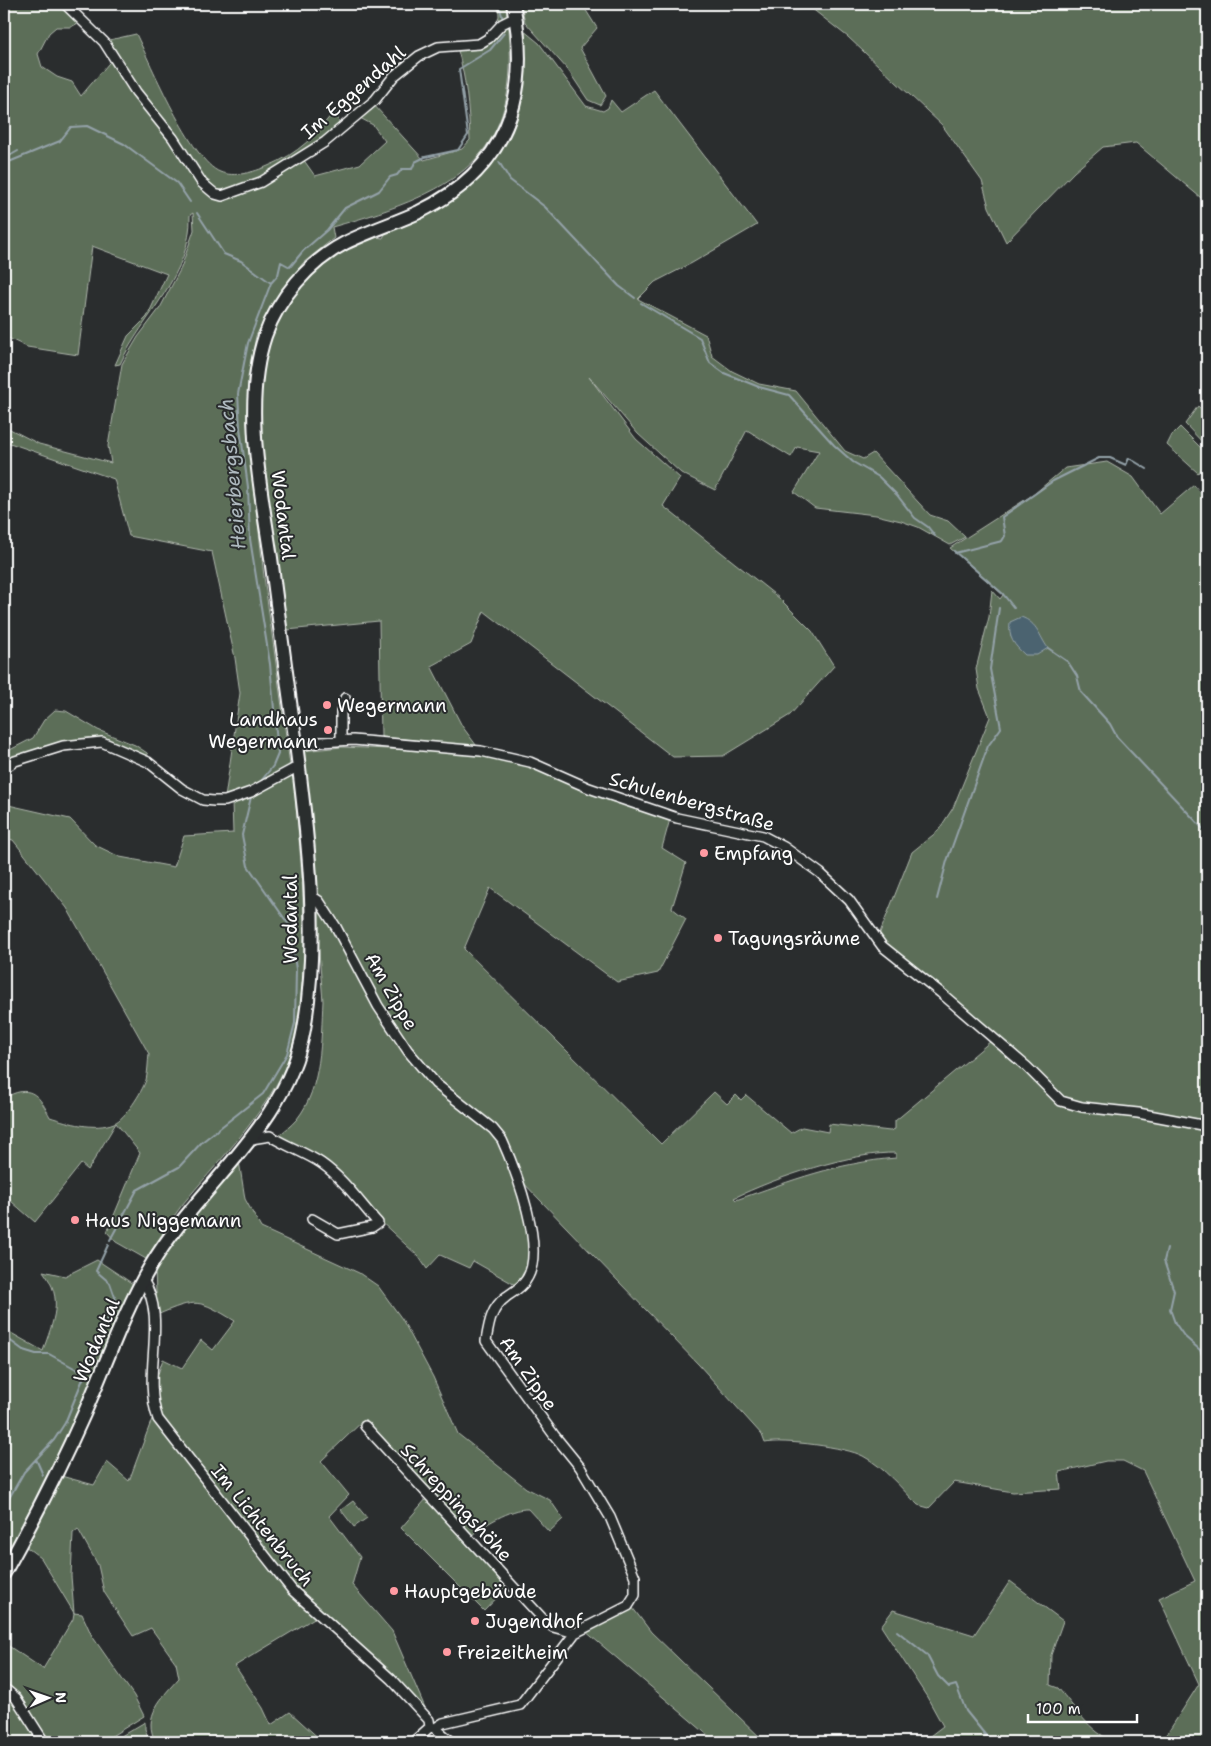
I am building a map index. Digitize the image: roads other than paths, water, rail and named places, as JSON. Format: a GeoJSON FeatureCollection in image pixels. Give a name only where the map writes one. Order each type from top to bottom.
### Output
{"type":"FeatureCollection","features":[{"type":"Feature","properties":{"kind":"main road","name":"Wodantal"},"geometry":{"type":"LineString","coordinates":[[4,1574],[61,1463],[144,1280],[165,1243],[187,1214],[251,1139],[273,1109],[288,1080],[304,1032],[309,989],[310,895],[306,830],[256,441],[256,383],[269,325],[285,297],[317,262],[343,244],[421,211],[445,197],[469,180],[492,155],[509,121],[516,95],[519,57],[513,4]]}},
{"type":"Feature","properties":{"kind":"street","name":"Im Eggendahl"},"geometry":{"type":"LineString","coordinates":[[65,4],[104,42],[136,92],[173,138],[202,183],[215,194],[222,196],[261,182],[325,142],[375,100],[394,76],[419,56],[438,47],[479,44],[489,38],[502,24],[516,18]]}},
{"type":"Feature","properties":{"kind":"street"},"geometry":{"type":"LineString","coordinates":[[341,740],[341,712],[345,698]]}},
{"type":"Feature","properties":{"kind":"street","name":"Schulenbergstraße"},"geometry":{"type":"LineString","coordinates":[[296,746],[341,740],[450,747],[511,757],[530,762],[589,788],[677,818],[744,831],[774,840],[820,872],[849,900],[882,946],[942,993],[1027,1067],[1061,1101],[1082,1107],[1138,1113],[1207,1126]]}},
{"type":"Feature","properties":{"kind":"street"},"geometry":{"type":"LineString","coordinates":[[4,769],[15,761],[63,746],[102,742],[148,762],[182,789],[203,800],[225,801],[252,792],[299,766]]}},
{"type":"Feature","properties":{"kind":"street","name":"Am Zippe"},"geometry":{"type":"LineString","coordinates":[[310,895],[319,901],[336,927],[378,1006],[408,1051],[436,1084],[493,1129],[502,1140],[511,1159],[532,1227],[530,1271],[523,1284],[495,1306],[490,1319],[486,1341],[554,1435],[580,1467],[599,1497],[626,1555],[637,1587],[632,1602],[628,1606],[575,1633],[520,1705],[433,1727]]}},
{"type":"Feature","properties":{"kind":"street"},"geometry":{"type":"LineString","coordinates":[[251,1139],[270,1136],[288,1148],[320,1162],[336,1175],[378,1223],[372,1227],[338,1234],[312,1219]]}},
{"type":"Feature","properties":{"kind":"street","name":"Im Lichtenbruch"},"geometry":{"type":"LineString","coordinates":[[144,1280],[152,1297],[155,1310],[151,1386],[153,1405],[158,1419],[292,1590],[391,1679],[429,1720],[433,1727],[452,1742]]}},
{"type":"Feature","properties":{"kind":"street","name":"Schreppingshöhe"},"geometry":{"type":"LineString","coordinates":[[365,1426],[543,1619],[553,1627],[575,1633]]}},
{"type":"Feature","properties":{"kind":"street"},"geometry":{"type":"LineString","coordinates":[[4,1688],[16,1698],[44,1742]]}},
{"type":"Feature","properties":{"kind":"street"},"geometry":{"type":"LineString","coordinates":[[413,1742],[433,1727]]}},
{"type":"Feature","properties":{"kind":"water"},"geometry":{"type":"Polygon","coordinates":[[[1021,617],[1035,626],[1048,648],[1037,655],[1025,655],[1011,637],[1010,622],[1021,617]]]}},
{"type":"Feature","properties":{"kind":"waterway","name":"Heierbergsbach"},"geometry":{"type":"LineString","coordinates":[[499,4],[503,20]]}},
{"type":"Feature","properties":{"kind":"waterway","name":"Heierbergsbach"},"geometry":{"type":"LineString","coordinates":[[261,781],[273,766],[278,754],[270,664],[250,539],[248,487],[240,428],[238,394],[248,343],[271,283],[278,275],[281,262],[290,267],[303,251],[327,230],[345,208],[379,191],[390,177],[397,175],[402,169],[412,169],[415,162],[425,157],[458,150],[468,135],[459,69],[490,50],[504,33]]}},
{"type":"Feature","properties":{"kind":"waterway"},"geometry":{"type":"LineString","coordinates":[[4,164],[60,141],[71,127],[87,126],[124,144],[177,183],[190,202]]}},
{"type":"Feature","properties":{"kind":"waterway"},"geometry":{"type":"LineString","coordinates":[[4,159],[18,151]]}},
{"type":"Feature","properties":{"kind":"waterway"},"geometry":{"type":"LineString","coordinates":[[499,162],[510,180],[545,207],[619,286],[635,298]]}},
{"type":"Feature","properties":{"kind":"waterway"},"geometry":{"type":"LineString","coordinates":[[197,213],[224,254],[241,261],[271,283]]}},
{"type":"Feature","properties":{"kind":"waterway"},"geometry":{"type":"LineString","coordinates":[[641,303],[700,338],[710,363],[724,373],[759,387],[789,395],[834,445],[853,462],[879,477],[897,495],[915,518],[928,527],[935,536]]}},
{"type":"Feature","properties":{"kind":"waterway"},"geometry":{"type":"LineString","coordinates":[[955,553],[1002,541],[1005,536],[1002,517],[1053,481],[1099,458],[1110,458],[1126,465],[1129,458],[1147,469]]}},
{"type":"Feature","properties":{"kind":"waterway"},"geometry":{"type":"LineString","coordinates":[[954,551],[1003,594],[1014,608]]}},
{"type":"Feature","properties":{"kind":"waterway"},"geometry":{"type":"LineString","coordinates":[[937,899],[947,861],[988,746],[1001,728],[990,669],[999,608]]}},
{"type":"Feature","properties":{"kind":"waterway"},"geometry":{"type":"LineString","coordinates":[[1048,648],[1068,662],[1077,676],[1081,692],[1110,724],[1117,737],[1207,833]]}},
{"type":"Feature","properties":{"kind":"waterway","name":"Heierbergsbach"},"geometry":{"type":"LineString","coordinates":[[110,1240],[137,1190],[179,1167],[202,1142],[263,1094],[287,1054],[295,1023],[296,969],[289,925],[248,866],[242,835],[251,797]]}},
{"type":"Feature","properties":{"kind":"waterway","name":"Heierbergsbach"},"geometry":{"type":"LineString","coordinates":[[87,1368],[116,1300],[110,1283],[96,1271],[108,1245]]}},
{"type":"Feature","properties":{"kind":"waterway"},"geometry":{"type":"LineString","coordinates":[[1167,1249],[1164,1261],[1174,1291],[1170,1309],[1175,1323],[1184,1336],[1200,1350],[1207,1366]]}},
{"type":"Feature","properties":{"kind":"waterway","name":"Heierbergsbach"},"geometry":{"type":"LineString","coordinates":[[4,1330],[8,1339],[23,1350],[36,1354],[49,1354],[85,1374],[65,1423],[54,1440],[24,1472],[4,1507]]}},
{"type":"Feature","properties":{"kind":"waterway"},"geometry":{"type":"LineString","coordinates":[[36,1459],[43,1475]]}},
{"type":"Feature","properties":{"kind":"waterway"},"geometry":{"type":"LineString","coordinates":[[897,1631],[927,1655],[938,1676],[949,1687],[956,1685],[966,1711],[991,1742]]}},
{"type":"Feature","properties":{"kind":"place","name":"Wegermann"},"geometry":{"type":"Point","coordinates":[327,705]}},
{"type":"Feature","properties":{"kind":"place","name":"Landhaus Wegermann"},"geometry":{"type":"Point","coordinates":[328,730]}},
{"type":"Feature","properties":{"kind":"place","name":"Empfang"},"geometry":{"type":"Point","coordinates":[704,853]}},
{"type":"Feature","properties":{"kind":"place","name":"Tagungsräume"},"geometry":{"type":"Point","coordinates":[718,938]}},
{"type":"Feature","properties":{"kind":"place","name":"Haus Niggemann"},"geometry":{"type":"Point","coordinates":[75,1220]}},
{"type":"Feature","properties":{"kind":"place","name":"Hauptgebäude"},"geometry":{"type":"Point","coordinates":[394,1591]}},
{"type":"Feature","properties":{"kind":"place","name":"Jugendhof"},"geometry":{"type":"Point","coordinates":[475,1621]}},
{"type":"Feature","properties":{"kind":"place","name":"Freizeitheim"},"geometry":{"type":"Point","coordinates":[447,1652]}}]}
